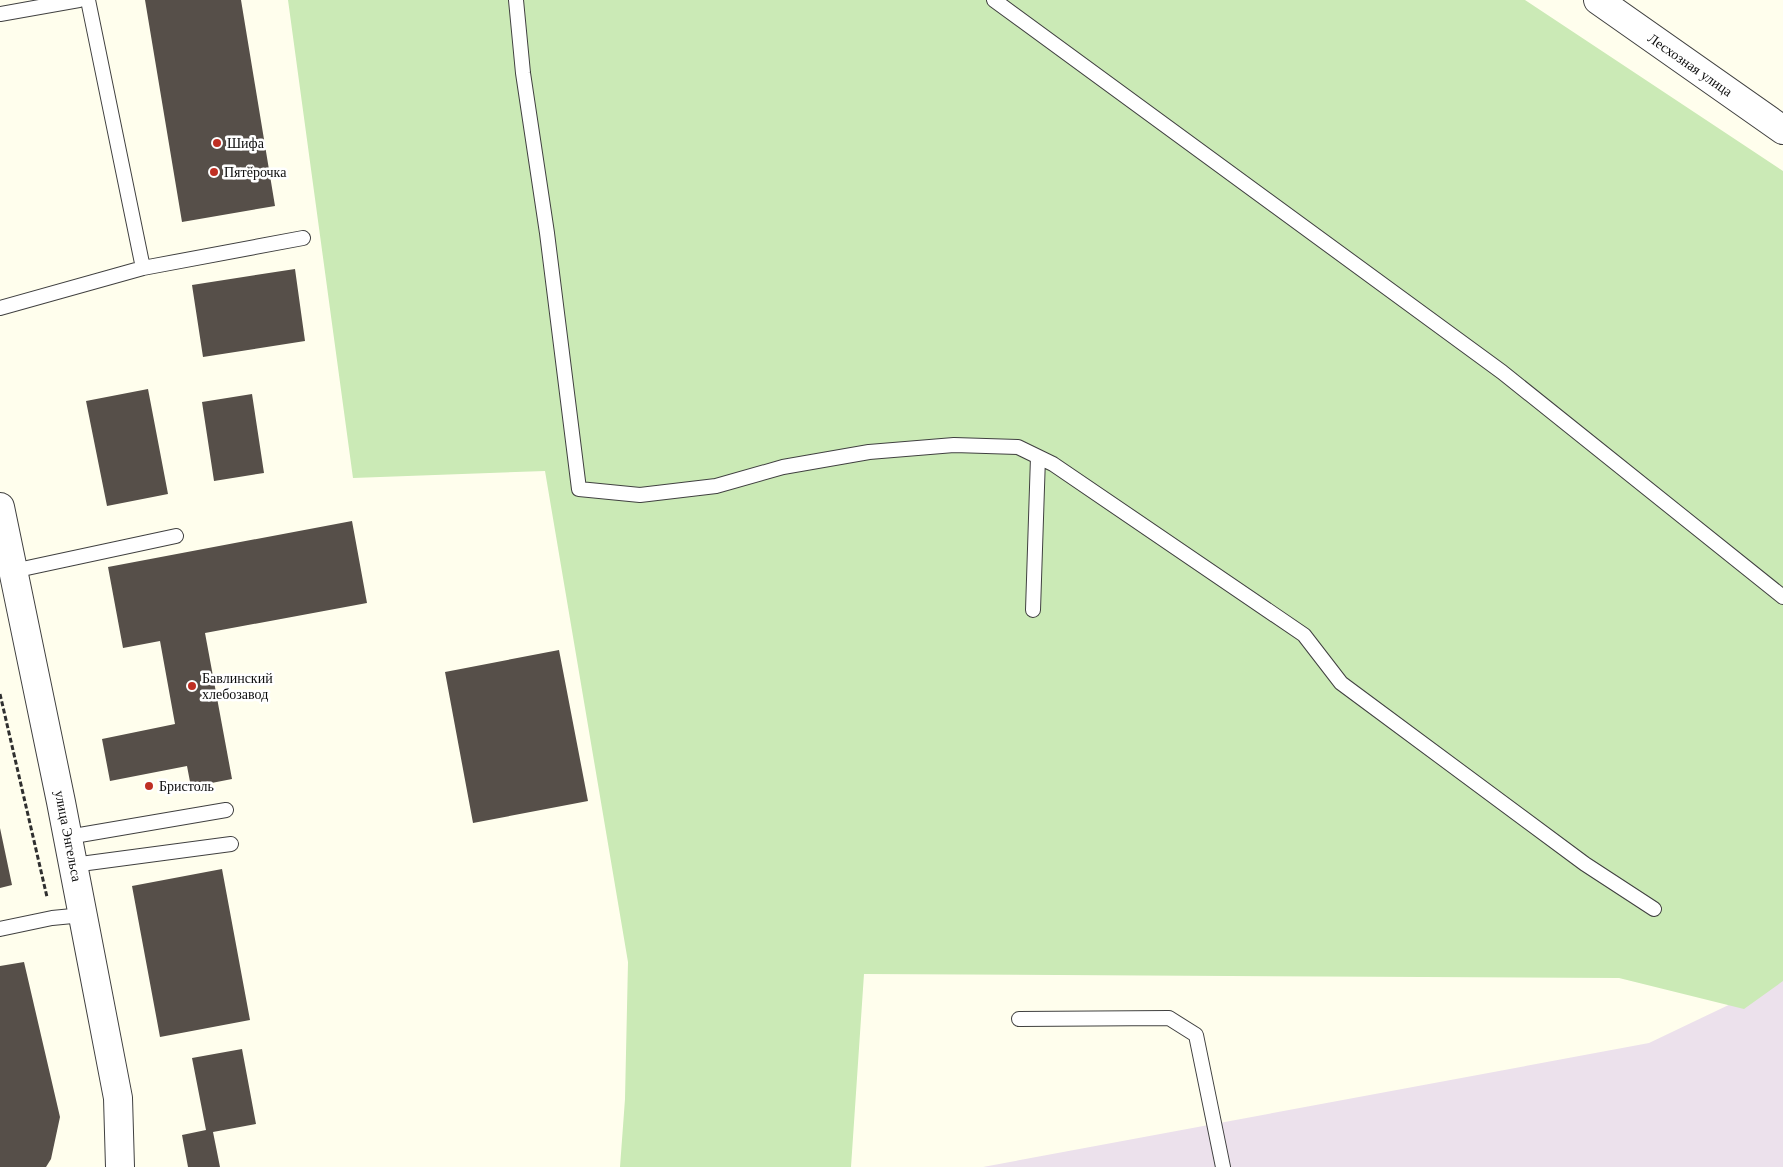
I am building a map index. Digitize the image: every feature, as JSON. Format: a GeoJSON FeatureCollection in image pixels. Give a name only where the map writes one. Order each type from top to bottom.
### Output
{"type":"FeatureCollection","features":[{"type":"Feature","properties":{"kind":"street","name":"Лесхозная улица"},"geometry":{"type":"LineString","coordinates":[[1598,0],[1783,130]]}},
{"type":"Feature","properties":{"kind":"street","name":"улица Энгельса"},"geometry":{"type":"LineString","coordinates":[[0,507],[7,562],[68,837],[118,1098],[120,1167]]}},
{"type":"Feature","properties":{"kind":"lane"},"geometry":{"type":"LineString","coordinates":[[0,14],[79,0]]}},
{"type":"Feature","properties":{"kind":"lane"},"geometry":{"type":"LineString","coordinates":[[88,0],[143,268]]}},
{"type":"Feature","properties":{"kind":"lane"},"geometry":{"type":"LineString","coordinates":[[516,0],[523,73],[547,233],[579,489],[640,495],[716,486],[783,467],[869,452],[954,445],[1018,447],[1054,464],[1304,635],[1341,683],[1585,864],[1654,909]]}},
{"type":"Feature","properties":{"kind":"lane"},"geometry":{"type":"LineString","coordinates":[[994,0],[1502,372],[1783,597]]}},
{"type":"Feature","properties":{"kind":"lane"},"geometry":{"type":"LineString","coordinates":[[0,308],[143,268],[303,238]]}},
{"type":"Feature","properties":{"kind":"lane"},"geometry":{"type":"LineString","coordinates":[[1033,610],[1038,457]]}},
{"type":"Feature","properties":{"kind":"lane"},"geometry":{"type":"LineString","coordinates":[[7,562],[176,536]]}},
{"type":"Feature","properties":{"kind":"lane"},"geometry":{"type":"LineString","coordinates":[[68,837],[226,810]]}},
{"type":"Feature","properties":{"kind":"lane"},"geometry":{"type":"LineString","coordinates":[[73,865],[231,844]]}},
{"type":"Feature","properties":{"kind":"lane"},"geometry":{"type":"LineString","coordinates":[[0,929],[52,918],[83,915]]}},
{"type":"Feature","properties":{"kind":"lane"},"geometry":{"type":"LineString","coordinates":[[1019,1019],[1169,1018],[1196,1035],[1224,1167]]}},
{"type":"Feature","properties":{"kind":"path"},"geometry":{"type":"LineString","coordinates":[[0,694],[52,918]]}},
{"type":"Feature","properties":{"kind":"shaded area"},"geometry":{"type":"Polygon","coordinates":[[[1783,979],[1783,1167],[983,1167],[1649,1043],[1783,979]]]}},
{"type":"Feature","properties":{"kind":"green space"},"geometry":{"type":"Polygon","coordinates":[[[288,0],[1525,0],[1783,171],[1783,981],[1744,1009],[1619,978],[864,974],[851,1167],[620,1167],[625,1099],[628,962],[545,471],[353,478],[288,0]]]}},
{"type":"Feature","properties":{"kind":"building","name":"Шифа"},"geometry":{"type":"Polygon","coordinates":[[[145,0],[241,0],[275,206],[182,222],[145,0]]]}},
{"type":"Feature","properties":{"kind":"building"},"geometry":{"type":"Polygon","coordinates":[[[295,269],[305,341],[203,357],[192,285],[295,269]]]}},
{"type":"Feature","properties":{"kind":"building"},"geometry":{"type":"Polygon","coordinates":[[[148,389],[168,494],[107,506],[86,401],[148,389]]]}},
{"type":"Feature","properties":{"kind":"building"},"geometry":{"type":"Polygon","coordinates":[[[252,394],[264,473],[214,481],[202,402],[252,394]]]}},
{"type":"Feature","properties":{"kind":"building","name":"Бавлинский хлебозавод"},"geometry":{"type":"Polygon","coordinates":[[[352,521],[367,603],[205,633],[232,779],[191,787],[187,766],[110,781],[102,739],[175,724],[160,641],[123,648],[108,567],[352,521]]]}},
{"type":"Feature","properties":{"kind":"building"},"geometry":{"type":"Polygon","coordinates":[[[559,650],[588,801],[473,823],[445,672],[559,650]]]}},
{"type":"Feature","properties":{"kind":"building"},"geometry":{"type":"Polygon","coordinates":[[[0,828],[12,885],[0,888],[0,828]]]}},
{"type":"Feature","properties":{"kind":"building"},"geometry":{"type":"Polygon","coordinates":[[[222,869],[250,1020],[160,1037],[132,886],[222,869]]]}},
{"type":"Feature","properties":{"kind":"building"},"geometry":{"type":"Polygon","coordinates":[[[24,962],[60,1117],[51,1159],[46,1167],[0,1167],[0,966],[24,962]]]}},
{"type":"Feature","properties":{"kind":"building"},"geometry":{"type":"Polygon","coordinates":[[[242,1049],[256,1124],[213,1132],[220,1167],[188,1167],[182,1135],[206,1130],[192,1058],[242,1049]]]}},
{"type":"Feature","properties":{"kind":"place","name":"Шифа"},"geometry":{"type":"Point","coordinates":[217,143]}},
{"type":"Feature","properties":{"kind":"place","name":"Пятёрочка"},"geometry":{"type":"Point","coordinates":[214,172]}},
{"type":"Feature","properties":{"kind":"place","name":"Бавлинский хлебозавод"},"geometry":{"type":"Point","coordinates":[192,686]}},
{"type":"Feature","properties":{"kind":"place","name":"Бристоль"},"geometry":{"type":"Point","coordinates":[149,786]}}]}
